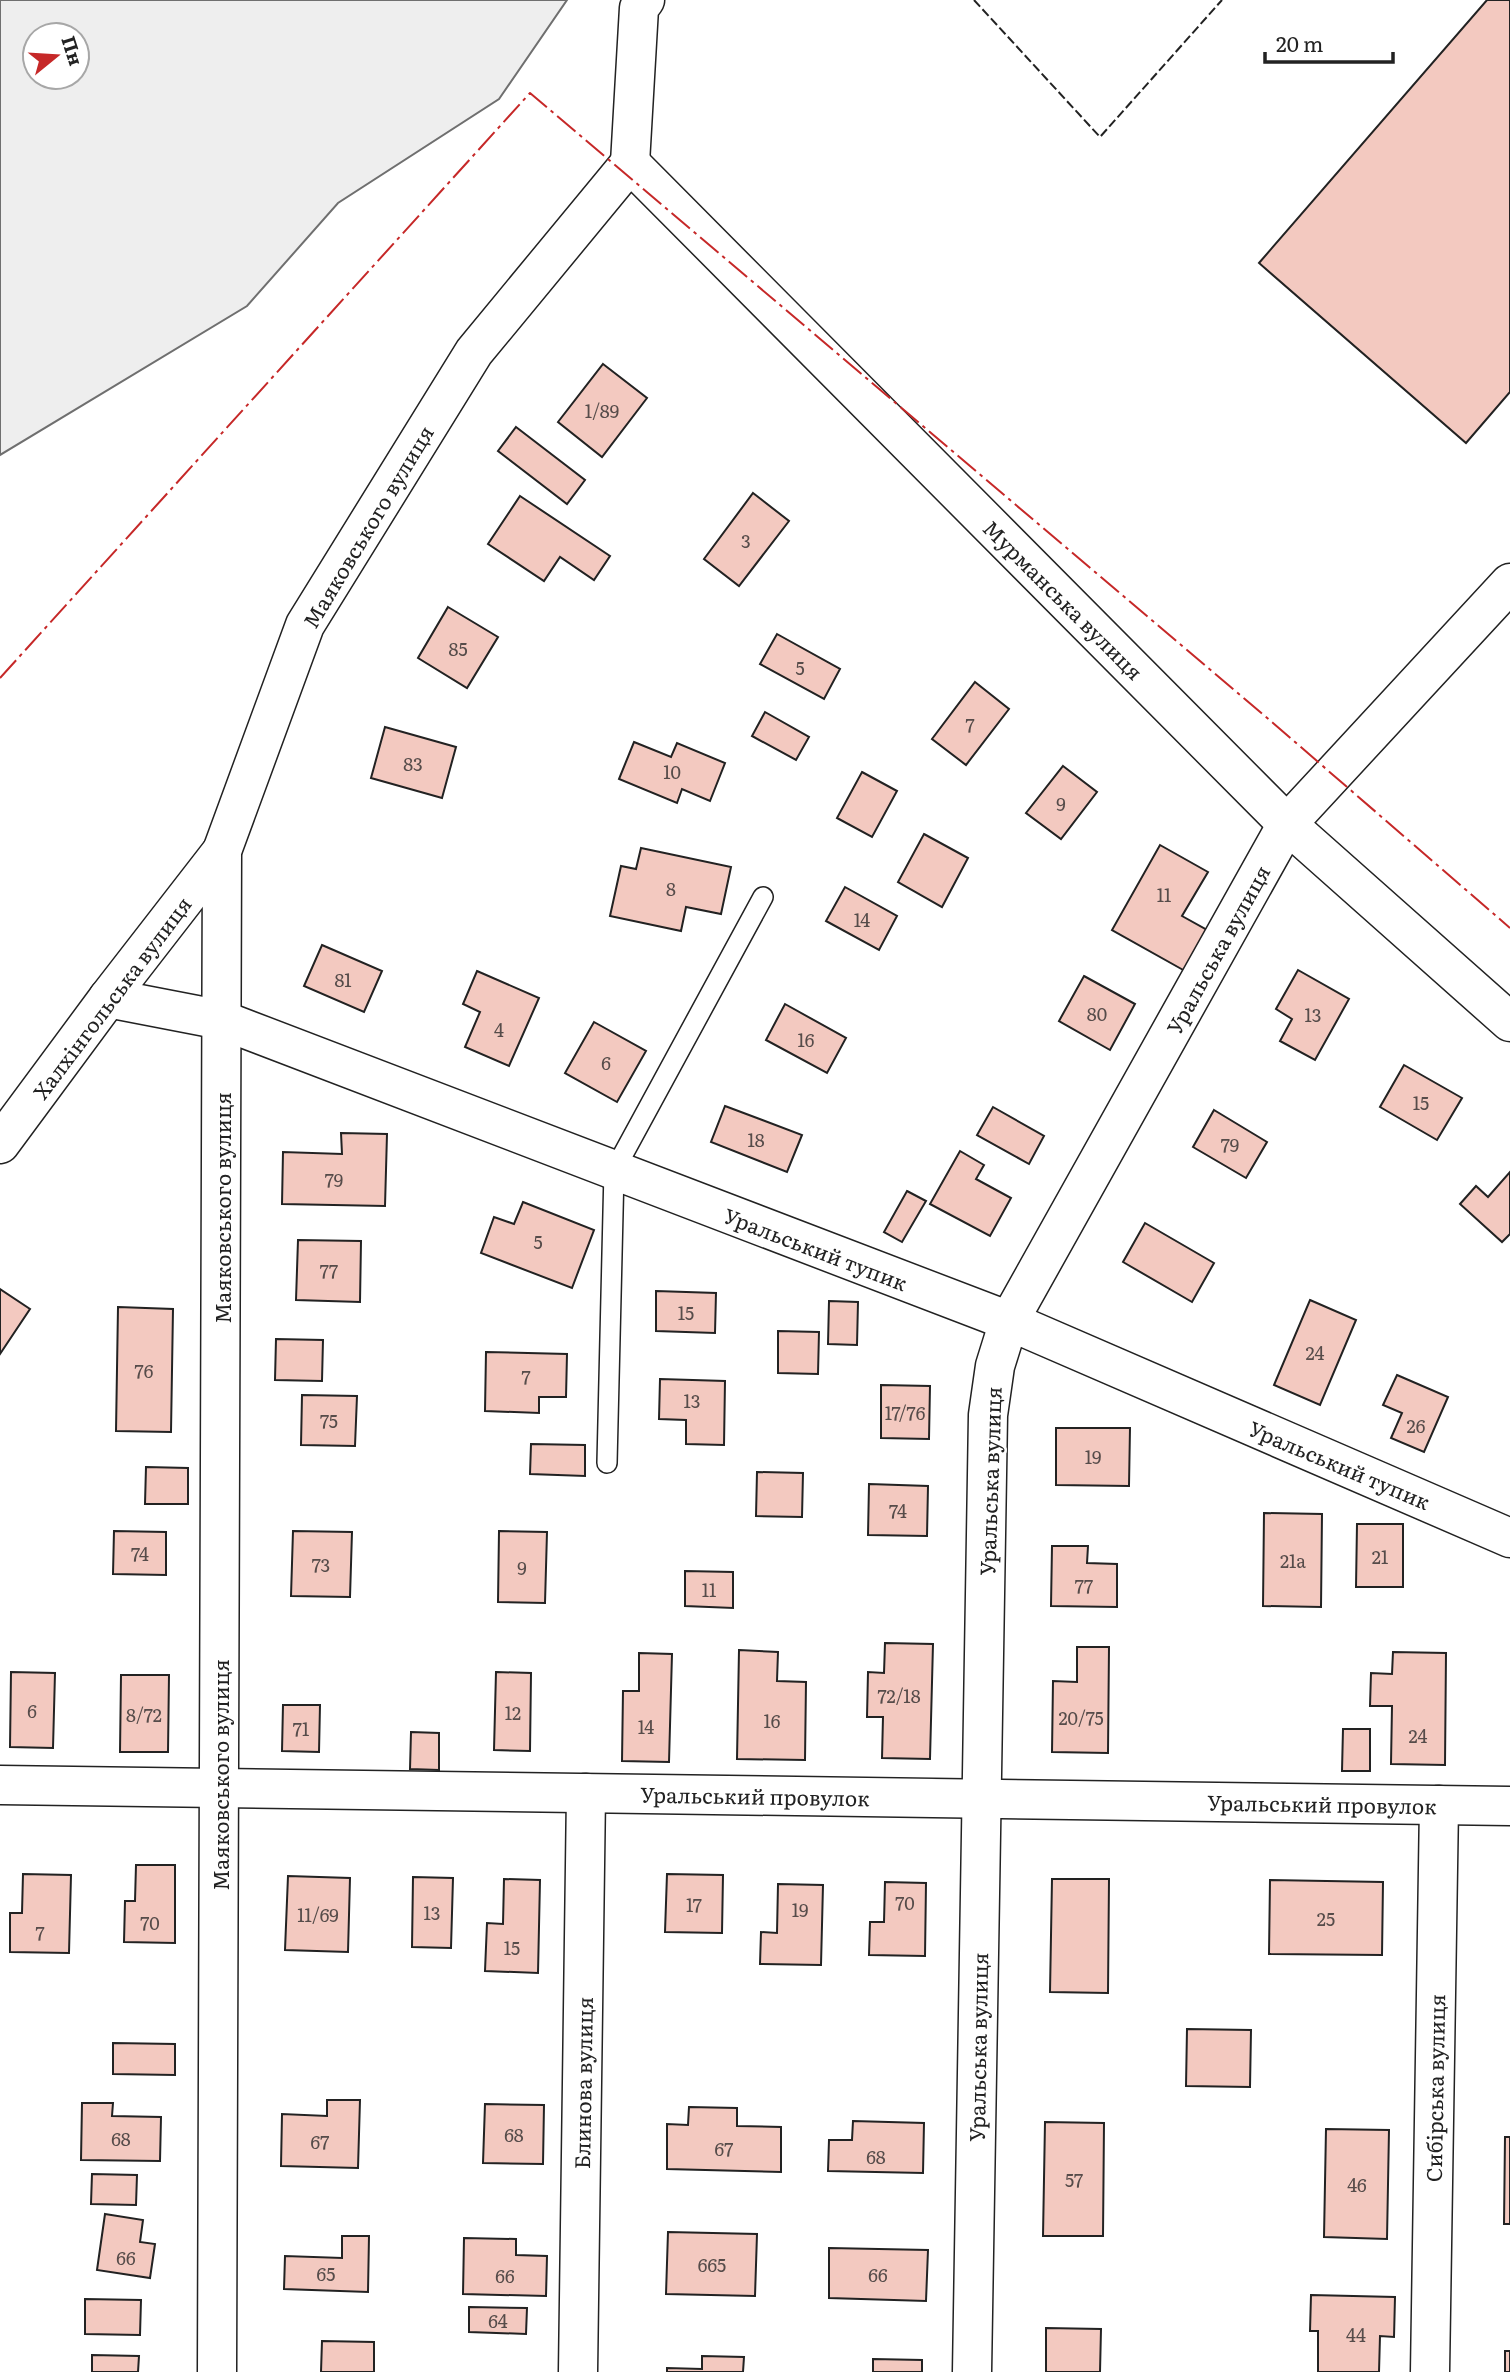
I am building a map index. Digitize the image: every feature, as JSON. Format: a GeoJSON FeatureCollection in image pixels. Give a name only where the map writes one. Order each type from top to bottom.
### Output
{"type":"FeatureCollection","features":[{"type":"Feature","properties":{"kind":"street"},"geometry":{"type":"LineString","coordinates":[[630,163],[639,8],[645,0]]}},
{"type":"Feature","properties":{"kind":"street","name":"Мурманська вулиця"},"geometry":{"type":"LineString","coordinates":[[630,163],[1287,824],[1510,1022]]}},
{"type":"Feature","properties":{"kind":"street","name":"Маяковського вулиця"},"geometry":{"type":"LineString","coordinates":[[217,2372],[222,851],[304,625],[474,352],[630,163]]}},
{"type":"Feature","properties":{"kind":"street","name":"Уральська вулиця"},"geometry":{"type":"LineString","coordinates":[[972,2372],[988,1415],[995,1366],[1009,1321],[1287,824],[1510,583]]}},
{"type":"Feature","properties":{"kind":"street","name":"Халхінгольська вулиця"},"geometry":{"type":"LineString","coordinates":[[0,1143],[222,851]]}},
{"type":"Feature","properties":{"kind":"street","name":"Уральський тупик"},"geometry":{"type":"LineString","coordinates":[[108,998],[222,1020],[1009,1321],[1510,1538]]}},
{"type":"Feature","properties":{"kind":"street","name":"Уральський провулок"},"geometry":{"type":"LineString","coordinates":[[0,1786],[1510,1806]]}},
{"type":"Feature","properties":{"kind":"street","name":"Блинова вулиця"},"geometry":{"type":"LineString","coordinates":[[578,2372],[586,1793]]}},
{"type":"Feature","properties":{"kind":"street","name":"Сибірська вулиця"},"geometry":{"type":"LineString","coordinates":[[1430,2372],[1439,1805]]}},
{"type":"Feature","properties":{"kind":"lane"},"geometry":{"type":"LineString","coordinates":[[607,1463],[614,1171],[763,897]]}},
{"type":"Feature","properties":{"kind":"shaded area"},"geometry":{"type":"Polygon","coordinates":[[[0,0],[567,0],[499,99],[338,203],[247,306],[0,455],[0,0]]]}},
{"type":"Feature","properties":{"kind":"building"},"geometry":{"type":"Polygon","coordinates":[[[1487,0],[1510,0],[1510,392],[1466,443],[1259,263],[1487,0]]]}},
{"type":"Feature","properties":{"kind":"building"},"geometry":{"type":"Polygon","coordinates":[[[603,364],[647,398],[602,457],[558,422],[603,364]]]}},
{"type":"Feature","properties":{"kind":"building"},"geometry":{"type":"Polygon","coordinates":[[[516,427],[585,480],[567,504],[498,451],[516,427]]]}},
{"type":"Feature","properties":{"kind":"building"},"geometry":{"type":"Polygon","coordinates":[[[753,493],[789,521],[739,586],[704,559],[753,493]]]}},
{"type":"Feature","properties":{"kind":"building"},"geometry":{"type":"Polygon","coordinates":[[[520,496],[610,556],[594,580],[560,557],[544,581],[488,544],[520,496]]]}},
{"type":"Feature","properties":{"kind":"building"},"geometry":{"type":"Polygon","coordinates":[[[448,607],[498,637],[467,688],[418,658],[448,607]]]}},
{"type":"Feature","properties":{"kind":"building"},"geometry":{"type":"Polygon","coordinates":[[[777,634],[840,669],[824,699],[760,664],[777,634]]]}},
{"type":"Feature","properties":{"kind":"building"},"geometry":{"type":"Polygon","coordinates":[[[975,682],[1009,709],[966,765],[932,739],[975,682]]]}},
{"type":"Feature","properties":{"kind":"building"},"geometry":{"type":"Polygon","coordinates":[[[765,712],[809,737],[796,760],[752,736],[765,712]]]}},
{"type":"Feature","properties":{"kind":"building"},"geometry":{"type":"Polygon","coordinates":[[[385,727],[456,747],[442,798],[371,778],[385,727]]]}},
{"type":"Feature","properties":{"kind":"building"},"geometry":{"type":"Polygon","coordinates":[[[634,742],[671,757],[677,743],[725,763],[710,801],[682,789],[677,803],[619,779],[634,742]]]}},
{"type":"Feature","properties":{"kind":"building"},"geometry":{"type":"Polygon","coordinates":[[[1063,766],[1097,792],[1061,839],[1026,813],[1063,766]]]}},
{"type":"Feature","properties":{"kind":"building"},"geometry":{"type":"Polygon","coordinates":[[[862,772],[897,791],[872,837],[837,818],[862,772]]]}},
{"type":"Feature","properties":{"kind":"building"},"geometry":{"type":"Polygon","coordinates":[[[924,834],[968,858],[942,907],[898,882],[924,834]]]}},
{"type":"Feature","properties":{"kind":"building"},"geometry":{"type":"Polygon","coordinates":[[[1160,845],[1208,872],[1182,916],[1207,930],[1185,971],[1112,930],[1160,845]]]}},
{"type":"Feature","properties":{"kind":"building"},"geometry":{"type":"Polygon","coordinates":[[[641,848],[731,867],[721,914],[686,907],[681,931],[610,916],[621,866],[636,869],[641,848]]]}},
{"type":"Feature","properties":{"kind":"building"},"geometry":{"type":"Polygon","coordinates":[[[845,887],[897,916],[879,950],[826,921],[845,887]]]}},
{"type":"Feature","properties":{"kind":"building"},"geometry":{"type":"Polygon","coordinates":[[[322,945],[382,971],[364,1012],[304,986],[322,945]]]}},
{"type":"Feature","properties":{"kind":"building"},"geometry":{"type":"Polygon","coordinates":[[[1298,970],[1349,999],[1315,1060],[1280,1041],[1292,1019],[1276,1009],[1298,970]]]}},
{"type":"Feature","properties":{"kind":"building"},"geometry":{"type":"Polygon","coordinates":[[[477,971],[539,998],[509,1066],[465,1047],[480,1012],[463,1004],[477,971]]]}},
{"type":"Feature","properties":{"kind":"building"},"geometry":{"type":"Polygon","coordinates":[[[1084,976],[1135,1004],[1110,1050],[1059,1021],[1084,976]]]}},
{"type":"Feature","properties":{"kind":"building"},"geometry":{"type":"Polygon","coordinates":[[[785,1004],[846,1038],[827,1073],[766,1040],[785,1004]]]}},
{"type":"Feature","properties":{"kind":"building"},"geometry":{"type":"Polygon","coordinates":[[[594,1022],[646,1051],[617,1102],[565,1073],[594,1022]]]}},
{"type":"Feature","properties":{"kind":"building"},"geometry":{"type":"Polygon","coordinates":[[[1404,1065],[1462,1098],[1437,1140],[1380,1107],[1404,1065]]]}},
{"type":"Feature","properties":{"kind":"building"},"geometry":{"type":"Polygon","coordinates":[[[725,1106],[802,1135],[787,1172],[711,1142],[725,1106]]]}},
{"type":"Feature","properties":{"kind":"building"},"geometry":{"type":"Polygon","coordinates":[[[993,1107],[1044,1136],[1029,1164],[977,1135],[993,1107]]]}},
{"type":"Feature","properties":{"kind":"building"},"geometry":{"type":"Polygon","coordinates":[[[1214,1110],[1267,1142],[1246,1178],[1193,1147],[1214,1110]]]}},
{"type":"Feature","properties":{"kind":"building"},"geometry":{"type":"Polygon","coordinates":[[[341,1133],[387,1134],[385,1206],[282,1204],[283,1152],[342,1154],[341,1133]]]}},
{"type":"Feature","properties":{"kind":"building"},"geometry":{"type":"Polygon","coordinates":[[[960,1151],[984,1165],[976,1179],[1011,1198],[990,1236],[930,1204],[960,1151]]]}},
{"type":"Feature","properties":{"kind":"building"},"geometry":{"type":"Polygon","coordinates":[[[1510,1172],[1510,1234],[1502,1242],[1460,1204],[1476,1186],[1488,1197],[1510,1172]]]}},
{"type":"Feature","properties":{"kind":"building"},"geometry":{"type":"Polygon","coordinates":[[[907,1191],[926,1201],[902,1242],[884,1232],[907,1191]]]}},
{"type":"Feature","properties":{"kind":"building"},"geometry":{"type":"Polygon","coordinates":[[[523,1202],[594,1230],[572,1288],[481,1253],[494,1217],[514,1224],[523,1202]]]}},
{"type":"Feature","properties":{"kind":"building"},"geometry":{"type":"Polygon","coordinates":[[[1145,1223],[1214,1263],[1192,1302],[1123,1262],[1145,1223]]]}},
{"type":"Feature","properties":{"kind":"building"},"geometry":{"type":"Polygon","coordinates":[[[298,1240],[361,1241],[360,1302],[296,1300],[298,1240]]]}},
{"type":"Feature","properties":{"kind":"building"},"geometry":{"type":"Polygon","coordinates":[[[0,1289],[30,1309],[0,1354],[0,1289]]]}},
{"type":"Feature","properties":{"kind":"building"},"geometry":{"type":"Polygon","coordinates":[[[656,1291],[716,1293],[715,1333],[656,1331],[656,1291]]]}},
{"type":"Feature","properties":{"kind":"building"},"geometry":{"type":"Polygon","coordinates":[[[1310,1300],[1356,1320],[1320,1405],[1274,1385],[1310,1300]]]}},
{"type":"Feature","properties":{"kind":"building"},"geometry":{"type":"Polygon","coordinates":[[[829,1301],[858,1302],[857,1345],[828,1344],[829,1301]]]}},
{"type":"Feature","properties":{"kind":"building"},"geometry":{"type":"Polygon","coordinates":[[[118,1307],[173,1309],[171,1432],[116,1431],[118,1307]]]}},
{"type":"Feature","properties":{"kind":"building"},"geometry":{"type":"Polygon","coordinates":[[[778,1331],[819,1332],[818,1374],[778,1373],[778,1331]]]}},
{"type":"Feature","properties":{"kind":"building"},"geometry":{"type":"Polygon","coordinates":[[[276,1339],[323,1340],[322,1381],[275,1380],[276,1339]]]}},
{"type":"Feature","properties":{"kind":"building"},"geometry":{"type":"Polygon","coordinates":[[[486,1352],[567,1354],[566,1397],[539,1397],[539,1413],[485,1411],[486,1352]]]}},
{"type":"Feature","properties":{"kind":"building"},"geometry":{"type":"Polygon","coordinates":[[[1397,1375],[1448,1397],[1424,1452],[1391,1438],[1402,1413],[1383,1405],[1397,1375]]]}},
{"type":"Feature","properties":{"kind":"building"},"geometry":{"type":"Polygon","coordinates":[[[660,1379],[725,1381],[724,1445],[686,1444],[686,1420],[659,1419],[660,1379]]]}},
{"type":"Feature","properties":{"kind":"building"},"geometry":{"type":"Polygon","coordinates":[[[881,1385],[930,1386],[929,1439],[881,1438],[881,1385]]]}},
{"type":"Feature","properties":{"kind":"building"},"geometry":{"type":"Polygon","coordinates":[[[302,1395],[357,1396],[355,1446],[301,1445],[302,1395]]]}},
{"type":"Feature","properties":{"kind":"building"},"geometry":{"type":"Polygon","coordinates":[[[1056,1428],[1130,1428],[1129,1486],[1056,1485],[1056,1428]]]}},
{"type":"Feature","properties":{"kind":"building"},"geometry":{"type":"Polygon","coordinates":[[[531,1444],[585,1445],[585,1476],[530,1474],[531,1444]]]}},
{"type":"Feature","properties":{"kind":"building"},"geometry":{"type":"Polygon","coordinates":[[[146,1467],[188,1468],[188,1504],[145,1504],[146,1467]]]}},
{"type":"Feature","properties":{"kind":"building"},"geometry":{"type":"Polygon","coordinates":[[[757,1472],[803,1473],[802,1517],[756,1516],[757,1472]]]}},
{"type":"Feature","properties":{"kind":"building"},"geometry":{"type":"Polygon","coordinates":[[[869,1484],[928,1486],[927,1536],[868,1535],[869,1484]]]}},
{"type":"Feature","properties":{"kind":"building"},"geometry":{"type":"Polygon","coordinates":[[[1264,1513],[1322,1514],[1321,1607],[1263,1606],[1264,1513]]]}},
{"type":"Feature","properties":{"kind":"building"},"geometry":{"type":"Polygon","coordinates":[[[1357,1524],[1403,1524],[1403,1587],[1356,1587],[1357,1524]]]}},
{"type":"Feature","properties":{"kind":"building"},"geometry":{"type":"Polygon","coordinates":[[[114,1531],[166,1532],[166,1575],[113,1574],[114,1531]]]}},
{"type":"Feature","properties":{"kind":"building"},"geometry":{"type":"Polygon","coordinates":[[[293,1531],[352,1532],[350,1597],[291,1596],[293,1531]]]}},
{"type":"Feature","properties":{"kind":"building"},"geometry":{"type":"Polygon","coordinates":[[[499,1531],[547,1532],[545,1603],[498,1602],[499,1531]]]}},
{"type":"Feature","properties":{"kind":"building"},"geometry":{"type":"Polygon","coordinates":[[[1052,1546],[1088,1546],[1087,1563],[1117,1564],[1117,1607],[1051,1606],[1052,1546]]]}},
{"type":"Feature","properties":{"kind":"building"},"geometry":{"type":"Polygon","coordinates":[[[685,1571],[733,1572],[733,1608],[685,1606],[685,1571]]]}},
{"type":"Feature","properties":{"kind":"building"},"geometry":{"type":"Polygon","coordinates":[[[885,1643],[933,1644],[930,1759],[882,1758],[883,1717],[867,1717],[868,1672],[884,1673],[885,1643]]]}},
{"type":"Feature","properties":{"kind":"building"},"geometry":{"type":"Polygon","coordinates":[[[1077,1647],[1109,1647],[1108,1753],[1052,1752],[1053,1681],[1077,1682],[1077,1647]]]}},
{"type":"Feature","properties":{"kind":"building"},"geometry":{"type":"Polygon","coordinates":[[[739,1650],[778,1652],[777,1681],[806,1682],[805,1760],[737,1759],[739,1650]]]}},
{"type":"Feature","properties":{"kind":"building"},"geometry":{"type":"Polygon","coordinates":[[[1393,1652],[1446,1653],[1445,1765],[1391,1764],[1392,1706],[1370,1706],[1371,1673],[1392,1674],[1393,1652]]]}},
{"type":"Feature","properties":{"kind":"building"},"geometry":{"type":"Polygon","coordinates":[[[639,1653],[672,1654],[669,1762],[622,1761],[623,1691],[639,1691],[639,1653]]]}},
{"type":"Feature","properties":{"kind":"building"},"geometry":{"type":"Polygon","coordinates":[[[11,1672],[55,1673],[53,1748],[10,1747],[11,1672]]]}},
{"type":"Feature","properties":{"kind":"building"},"geometry":{"type":"Polygon","coordinates":[[[496,1672],[531,1673],[530,1751],[494,1750],[496,1672]]]}},
{"type":"Feature","properties":{"kind":"building"},"geometry":{"type":"Polygon","coordinates":[[[121,1675],[169,1675],[168,1752],[120,1752],[121,1675]]]}},
{"type":"Feature","properties":{"kind":"building"},"geometry":{"type":"Polygon","coordinates":[[[283,1705],[320,1705],[319,1752],[282,1751],[283,1705]]]}},
{"type":"Feature","properties":{"kind":"building"},"geometry":{"type":"Polygon","coordinates":[[[1343,1729],[1370,1729],[1370,1771],[1342,1771],[1343,1729]]]}},
{"type":"Feature","properties":{"kind":"building"},"geometry":{"type":"Polygon","coordinates":[[[411,1732],[439,1733],[439,1770],[410,1769],[411,1732]]]}},
{"type":"Feature","properties":{"kind":"building"},"geometry":{"type":"Polygon","coordinates":[[[136,1865],[175,1865],[175,1943],[124,1942],[125,1901],[135,1901],[136,1865]]]}},
{"type":"Feature","properties":{"kind":"building"},"geometry":{"type":"Polygon","coordinates":[[[23,1874],[71,1875],[69,1953],[10,1952],[10,1913],[22,1913],[23,1874]]]}},
{"type":"Feature","properties":{"kind":"building"},"geometry":{"type":"Polygon","coordinates":[[[667,1874],[723,1875],[722,1933],[665,1932],[667,1874]]]}},
{"type":"Feature","properties":{"kind":"building"},"geometry":{"type":"Polygon","coordinates":[[[288,1876],[350,1878],[348,1952],[285,1950],[288,1876]]]}},
{"type":"Feature","properties":{"kind":"building"},"geometry":{"type":"Polygon","coordinates":[[[413,1877],[453,1878],[451,1948],[412,1947],[413,1877]]]}},
{"type":"Feature","properties":{"kind":"building"},"geometry":{"type":"Polygon","coordinates":[[[504,1879],[540,1880],[538,1973],[485,1971],[487,1923],[503,1924],[504,1879]]]}},
{"type":"Feature","properties":{"kind":"building"},"geometry":{"type":"Polygon","coordinates":[[[1052,1879],[1109,1879],[1108,1993],[1050,1992],[1052,1879]]]}},
{"type":"Feature","properties":{"kind":"building"},"geometry":{"type":"Polygon","coordinates":[[[1270,1880],[1383,1882],[1382,1955],[1269,1954],[1270,1880]]]}},
{"type":"Feature","properties":{"kind":"building"},"geometry":{"type":"Polygon","coordinates":[[[885,1882],[926,1883],[925,1956],[869,1955],[870,1922],[884,1922],[885,1882]]]}},
{"type":"Feature","properties":{"kind":"building"},"geometry":{"type":"Polygon","coordinates":[[[778,1884],[823,1885],[821,1965],[760,1964],[761,1932],[777,1933],[778,1884]]]}},
{"type":"Feature","properties":{"kind":"building"},"geometry":{"type":"Polygon","coordinates":[[[1187,2029],[1251,2030],[1250,2087],[1186,2086],[1187,2029]]]}},
{"type":"Feature","properties":{"kind":"building"},"geometry":{"type":"Polygon","coordinates":[[[113,2043],[175,2044],[175,2075],[113,2074],[113,2043]]]}},
{"type":"Feature","properties":{"kind":"building"},"geometry":{"type":"Polygon","coordinates":[[[327,2100],[360,2100],[358,2168],[281,2166],[282,2114],[327,2116],[327,2100]]]}},
{"type":"Feature","properties":{"kind":"building"},"geometry":{"type":"Polygon","coordinates":[[[82,2103],[113,2103],[112,2116],[161,2117],[160,2161],[81,2160],[82,2103]]]}},
{"type":"Feature","properties":{"kind":"building"},"geometry":{"type":"Polygon","coordinates":[[[485,2104],[544,2105],[543,2164],[483,2163],[485,2104]]]}},
{"type":"Feature","properties":{"kind":"building"},"geometry":{"type":"Polygon","coordinates":[[[689,2107],[737,2108],[737,2126],[781,2127],[781,2172],[667,2169],[667,2124],[688,2125],[689,2107]]]}},
{"type":"Feature","properties":{"kind":"building"},"geometry":{"type":"Polygon","coordinates":[[[853,2121],[924,2123],[923,2173],[828,2171],[829,2140],[852,2140],[853,2121]]]}},
{"type":"Feature","properties":{"kind":"building"},"geometry":{"type":"Polygon","coordinates":[[[1045,2122],[1104,2123],[1103,2236],[1043,2236],[1045,2122]]]}},
{"type":"Feature","properties":{"kind":"building"},"geometry":{"type":"Polygon","coordinates":[[[1326,2129],[1389,2130],[1387,2239],[1324,2237],[1326,2129]]]}},
{"type":"Feature","properties":{"kind":"building"},"geometry":{"type":"Polygon","coordinates":[[[1505,2137],[1510,2137],[1510,2224],[1504,2224],[1505,2137]]]}},
{"type":"Feature","properties":{"kind":"building"},"geometry":{"type":"Polygon","coordinates":[[[92,2174],[137,2175],[136,2205],[91,2204],[92,2174]]]}},
{"type":"Feature","properties":{"kind":"building"},"geometry":{"type":"Polygon","coordinates":[[[105,2214],[143,2220],[140,2242],[155,2244],[150,2278],[97,2270],[105,2214]]]}},
{"type":"Feature","properties":{"kind":"building"},"geometry":{"type":"Polygon","coordinates":[[[668,2232],[757,2234],[755,2296],[666,2294],[668,2232]]]}},
{"type":"Feature","properties":{"kind":"building"},"geometry":{"type":"Polygon","coordinates":[[[342,2236],[369,2236],[368,2292],[284,2289],[285,2256],[342,2258],[342,2236]]]}},
{"type":"Feature","properties":{"kind":"building"},"geometry":{"type":"Polygon","coordinates":[[[464,2238],[516,2239],[516,2255],[547,2256],[546,2296],[463,2294],[464,2238]]]}},
{"type":"Feature","properties":{"kind":"building"},"geometry":{"type":"Polygon","coordinates":[[[829,2248],[928,2250],[926,2301],[829,2298],[829,2248]]]}},
{"type":"Feature","properties":{"kind":"building"},"geometry":{"type":"Polygon","coordinates":[[[1311,2295],[1395,2297],[1394,2337],[1380,2336],[1379,2372],[1318,2372],[1318,2331],[1310,2331],[1311,2295]]]}},
{"type":"Feature","properties":{"kind":"building"},"geometry":{"type":"Polygon","coordinates":[[[85,2299],[141,2300],[140,2335],[85,2334],[85,2299]]]}},
{"type":"Feature","properties":{"kind":"building"},"geometry":{"type":"Polygon","coordinates":[[[469,2307],[527,2308],[526,2334],[469,2332],[469,2307]]]}},
{"type":"Feature","properties":{"kind":"building"},"geometry":{"type":"Polygon","coordinates":[[[1046,2328],[1101,2329],[1100,2372],[1046,2372],[1046,2328]]]}},
{"type":"Feature","properties":{"kind":"building"},"geometry":{"type":"Polygon","coordinates":[[[322,2341],[374,2342],[374,2372],[321,2372],[322,2341]]]}},
{"type":"Feature","properties":{"kind":"building"},"geometry":{"type":"Polygon","coordinates":[[[1505,2351],[1510,2351],[1510,2372],[1505,2372],[1505,2351]]]}},
{"type":"Feature","properties":{"kind":"building"},"geometry":{"type":"Polygon","coordinates":[[[92,2355],[139,2356],[138,2372],[92,2372],[92,2355]]]}},
{"type":"Feature","properties":{"kind":"building"},"geometry":{"type":"Polygon","coordinates":[[[702,2356],[744,2357],[743,2372],[667,2372],[667,2368],[702,2369],[702,2356]]]}},
{"type":"Feature","properties":{"kind":"building"},"geometry":{"type":"Polygon","coordinates":[[[873,2359],[922,2360],[922,2372],[873,2372],[873,2359]]]}},
{"type":"Feature","properties":{"kind":"fence"},"geometry":{"type":"LineString","coordinates":[[974,0],[1100,137],[1222,0]]}},
{"type":"Feature","properties":{"kind":"power"},"geometry":{"type":"LineString","coordinates":[[0,678],[530,93],[1273,723],[1510,928]]}}]}
